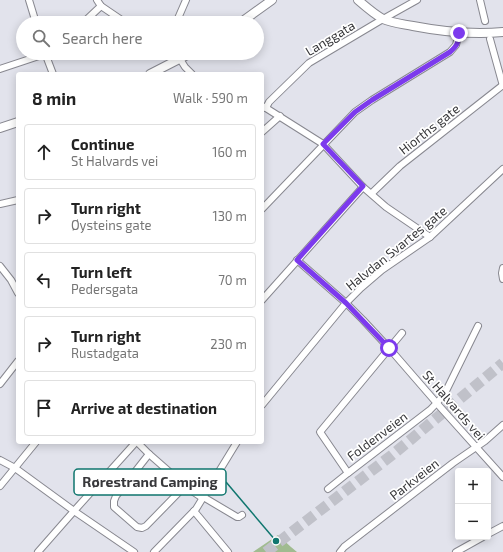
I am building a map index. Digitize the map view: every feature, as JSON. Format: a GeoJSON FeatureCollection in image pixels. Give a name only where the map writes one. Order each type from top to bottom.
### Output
{"type":"FeatureCollection","features":[{"type":"Feature","properties":{"kind":"main road"},"geometry":{"type":"LineString","coordinates":[[358,0],[373,13],[383,18],[400,23],[459,33],[488,34],[503,32]]}},
{"type":"Feature","properties":{"kind":"main road"},"geometry":{"type":"LineString","coordinates":[[248,16],[266,1]]}},
{"type":"Feature","properties":{"kind":"main road"},"geometry":{"type":"LineString","coordinates":[[154,72],[178,60]]}},
{"type":"Feature","properties":{"kind":"main road"},"geometry":{"type":"LineString","coordinates":[[0,128],[16,123]]}},
{"type":"Feature","properties":{"kind":"street"},"geometry":{"type":"LineString","coordinates":[[29,0],[34,16]]}},
{"type":"Feature","properties":{"kind":"street"},"geometry":{"type":"LineString","coordinates":[[97,0],[101,6],[116,16]]}},
{"type":"Feature","properties":{"kind":"street"},"geometry":{"type":"LineString","coordinates":[[179,16],[186,0]]}},
{"type":"Feature","properties":{"kind":"street","name":"Langgata"},"geometry":{"type":"LineString","coordinates":[[264,107],[309,63],[383,18],[417,0]]}},
{"type":"Feature","properties":{"kind":"street"},"geometry":{"type":"LineString","coordinates":[[480,0],[485,21]]}},
{"type":"Feature","properties":{"kind":"street"},"geometry":{"type":"LineString","coordinates":[[90,16],[101,6]]}},
{"type":"Feature","properties":{"kind":"street"},"geometry":{"type":"LineString","coordinates":[[264,207],[355,112],[450,52],[458,42],[459,33]]}},
{"type":"Feature","properties":{"kind":"street"},"geometry":{"type":"LineString","coordinates":[[490,39],[503,85]]}},
{"type":"Feature","properties":{"kind":"street"},"geometry":{"type":"LineString","coordinates":[[0,69],[26,60]]}},
{"type":"Feature","properties":{"kind":"street"},"geometry":{"type":"LineString","coordinates":[[48,60],[52,72]]}},
{"type":"Feature","properties":{"kind":"street"},"geometry":{"type":"LineString","coordinates":[[181,60],[190,72]]}},
{"type":"Feature","properties":{"kind":"street","name":"Hiorths gate"},"geometry":{"type":"LineString","coordinates":[[372,194],[400,166],[503,85]]}},
{"type":"Feature","properties":{"kind":"street"},"geometry":{"type":"LineString","coordinates":[[264,107],[323,144],[363,186],[386,207],[430,237]]}},
{"type":"Feature","properties":{"kind":"street"},"geometry":{"type":"LineString","coordinates":[[264,130],[280,116]]}},
{"type":"Feature","properties":{"kind":"street","name":"Halvdan Svartes gate"},"geometry":{"type":"LineString","coordinates":[[264,403],[346,303],[361,288],[377,274],[430,237],[503,169]]}},
{"type":"Feature","properties":{"kind":"street"},"geometry":{"type":"LineString","coordinates":[[264,298],[363,186]]}},
{"type":"Feature","properties":{"kind":"street"},"geometry":{"type":"LineString","coordinates":[[0,204],[16,200]]}},
{"type":"Feature","properties":{"kind":"street","name":"St Halvards vei"},"geometry":{"type":"LineString","coordinates":[[297,260],[346,303],[389,348],[503,477]]}},
{"type":"Feature","properties":{"kind":"street"},"geometry":{"type":"LineString","coordinates":[[503,268],[503,279]]}},
{"type":"Feature","properties":{"kind":"street"},"geometry":{"type":"LineString","coordinates":[[1,270],[11,280],[16,289]]}},
{"type":"Feature","properties":{"kind":"street","name":"Foldenveien"},"geometry":{"type":"LineString","coordinates":[[389,348],[320,432],[348,473],[430,410],[436,402],[440,401],[478,326]]}},
{"type":"Feature","properties":{"kind":"street"},"geometry":{"type":"LineString","coordinates":[[389,348],[402,333]]}},
{"type":"Feature","properties":{"kind":"street"},"geometry":{"type":"LineString","coordinates":[[0,384],[16,364]]}},
{"type":"Feature","properties":{"kind":"street","name":"Parkveien"},"geometry":{"type":"LineString","coordinates":[[340,552],[344,547],[503,426]]}},
{"type":"Feature","properties":{"kind":"street"},"geometry":{"type":"LineString","coordinates":[[0,486],[34,444]]}},
{"type":"Feature","properties":{"kind":"street"},"geometry":{"type":"LineString","coordinates":[[38,552],[135,444]]}},
{"type":"Feature","properties":{"kind":"street"},"geometry":{"type":"LineString","coordinates":[[139,444],[148,454],[185,486],[199,496],[206,498],[237,517],[242,515]]}},
{"type":"Feature","properties":{"kind":"street"},"geometry":{"type":"LineString","coordinates":[[154,552],[194,511],[236,444]]}},
{"type":"Feature","properties":{"kind":"street"},"geometry":{"type":"LineString","coordinates":[[148,454],[116,496],[114,501],[114,507],[137,527],[142,528],[146,526],[185,486]]}},
{"type":"Feature","properties":{"kind":"street"},"geometry":{"type":"LineString","coordinates":[[0,460],[15,468],[134,552]]}},
{"type":"Feature","properties":{"kind":"street"},"geometry":{"type":"LineString","coordinates":[[328,489],[348,473]]}},
{"type":"Feature","properties":{"kind":"street"},"geometry":{"type":"LineString","coordinates":[[194,511],[228,552]]}},
{"type":"Feature","properties":{"kind":"street"},"geometry":{"type":"LineString","coordinates":[[491,532],[503,526]]}},
{"type":"Feature","properties":{"kind":"street"},"geometry":{"type":"LineString","coordinates":[[456,552],[478,540]]}},
{"type":"Feature","properties":{"kind":"green space"},"geometry":{"type":"Polygon","coordinates":[[[278,535],[297,552],[253,552],[278,535]]]}},
{"type":"Feature","properties":{"kind":"tunnel"},"geometry":{"type":"LineString","coordinates":[[266,552],[392,455],[503,363]]}},
{"type":"Feature","properties":{"kind":"place","name":"Rørestrand Camping"},"geometry":{"type":"Point","coordinates":[276,541]}},
{"type":"Feature","properties":{"kind":"route"},"geometry":{"type":"LineString","coordinates":[[389,348],[346,303],[297,260],[363,186],[323,144],[355,112],[450,52],[458,42],[459,33]]}}]}
